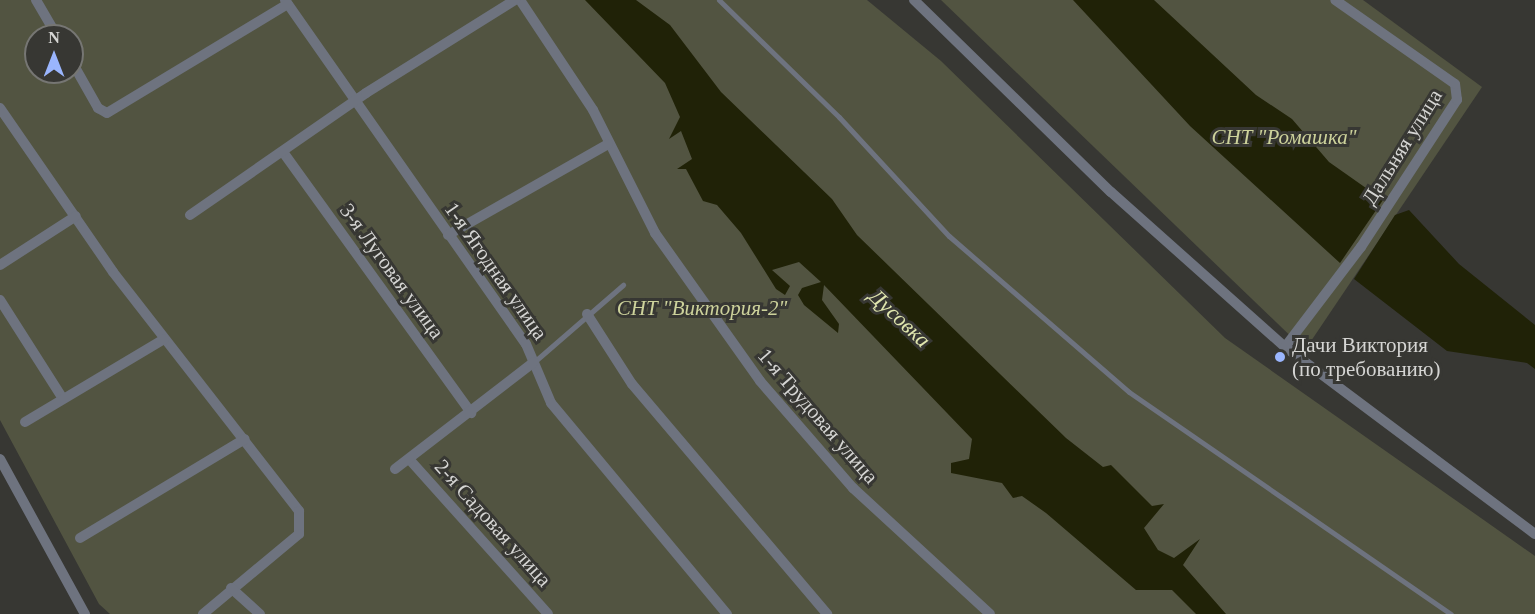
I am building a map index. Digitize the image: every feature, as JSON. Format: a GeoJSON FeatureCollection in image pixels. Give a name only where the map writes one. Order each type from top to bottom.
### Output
{"type":"FeatureCollection","features":[{"type":"Feature","properties":{"kind":"street"},"geometry":{"type":"LineString","coordinates":[[36,0],[50,24]]}},
{"type":"Feature","properties":{"kind":"street"},"geometry":{"type":"LineString","coordinates":[[190,215],[355,103],[515,0]]}},
{"type":"Feature","properties":{"kind":"street","name":"1-я Трудовая улица"},"geometry":{"type":"LineString","coordinates":[[520,0],[593,110],[608,144],[655,233],[760,381],[853,488],[990,614]]}},
{"type":"Feature","properties":{"kind":"street"},"geometry":{"type":"LineString","coordinates":[[914,0],[1111,192],[1285,347],[1535,534]]}},
{"type":"Feature","properties":{"kind":"street","name":"Дальняя улица"},"geometry":{"type":"LineString","coordinates":[[1285,347],[1361,247],[1457,100],[1455,84],[1335,0]]}},
{"type":"Feature","properties":{"kind":"street"},"geometry":{"type":"LineString","coordinates":[[84,83],[98,108],[107,113],[286,2]]}},
{"type":"Feature","properties":{"kind":"street","name":"1-я Ягодная улица"},"geometry":{"type":"LineString","coordinates":[[286,2],[526,344],[561,416],[727,614]]}},
{"type":"Feature","properties":{"kind":"street"},"geometry":{"type":"LineString","coordinates":[[0,108],[164,339],[245,439],[299,512],[303,527],[203,614]]}},
{"type":"Feature","properties":{"kind":"street"},"geometry":{"type":"LineString","coordinates":[[448,235],[608,144]]}},
{"type":"Feature","properties":{"kind":"street","name":"3-я Луговая улица"},"geometry":{"type":"LineString","coordinates":[[283,152],[471,413]]}},
{"type":"Feature","properties":{"kind":"street"},"geometry":{"type":"LineString","coordinates":[[0,265],[76,216]]}},
{"type":"Feature","properties":{"kind":"street"},"geometry":{"type":"LineString","coordinates":[[0,300],[63,399]]}},
{"type":"Feature","properties":{"kind":"street"},"geometry":{"type":"LineString","coordinates":[[587,314],[632,384],[827,614]]}},
{"type":"Feature","properties":{"kind":"street"},"geometry":{"type":"LineString","coordinates":[[25,422],[164,339]]}},
{"type":"Feature","properties":{"kind":"street"},"geometry":{"type":"LineString","coordinates":[[395,469],[471,413],[534,362]]}},
{"type":"Feature","properties":{"kind":"street"},"geometry":{"type":"LineString","coordinates":[[80,538],[245,439]]}},
{"type":"Feature","properties":{"kind":"street"},"geometry":{"type":"LineString","coordinates":[[0,459],[85,614]]}},
{"type":"Feature","properties":{"kind":"street","name":"2-я Садовая улица"},"geometry":{"type":"LineString","coordinates":[[409,459],[548,614]]}},
{"type":"Feature","properties":{"kind":"street"},"geometry":{"type":"LineString","coordinates":[[231,588],[260,614]]}},
{"type":"Feature","properties":{"kind":"lane"},"geometry":{"type":"LineString","coordinates":[[719,0],[839,117],[949,236],[1129,392],[1451,614]]}},
{"type":"Feature","properties":{"kind":"lane"},"geometry":{"type":"LineString","coordinates":[[534,362],[623,285]]}},
{"type":"Feature","properties":{"kind":"green space","name":"СНТ \"Виктория-2\""},"geometry":{"type":"Polygon","coordinates":[[[0,0],[867,0],[941,61],[1225,338],[1535,556],[1535,614],[110,614],[99,604],[0,420],[0,0]]]}},
{"type":"Feature","properties":{"kind":"green space","name":"СНТ \"Ромашка\""},"geometry":{"type":"Polygon","coordinates":[[[941,0],[1363,0],[1482,87],[1305,350],[941,0]]]}},
{"type":"Feature","properties":{"kind":"water","name":"Дусовка"},"geometry":{"type":"Polygon","coordinates":[[[585,0],[636,0],[670,25],[721,92],[832,199],[857,235],[1066,438],[1103,467],[1111,465],[1152,506],[1164,504],[1144,528],[1158,550],[1174,558],[1200,539],[1183,565],[1226,614],[1196,614],[1172,590],[1136,590],[1046,513],[1022,496],[1013,498],[1002,483],[951,473],[951,463],[969,459],[972,439],[824,285],[822,300],[839,324],[838,333],[804,305],[798,295],[802,288],[821,282],[799,262],[772,270],[790,286],[785,295],[776,289],[741,233],[717,205],[703,201],[686,169],[677,169],[692,159],[681,131],[669,139],[680,117],[665,83],[585,0]]]}},
{"type":"Feature","properties":{"kind":"water"},"geometry":{"type":"Polygon","coordinates":[[[1073,0],[1154,0],[1256,95],[1292,119],[1329,162],[1383,200],[1340,263],[1190,126],[1073,0]]]}},
{"type":"Feature","properties":{"kind":"water"},"geometry":{"type":"Polygon","coordinates":[[[1409,210],[1459,264],[1535,325],[1535,369],[1527,363],[1447,351],[1354,279],[1395,215],[1409,210]]]}},
{"type":"Feature","properties":{"kind":"place","name":"Дачи Виктория (по требованию)"},"geometry":{"type":"Point","coordinates":[1280,357]}}]}
